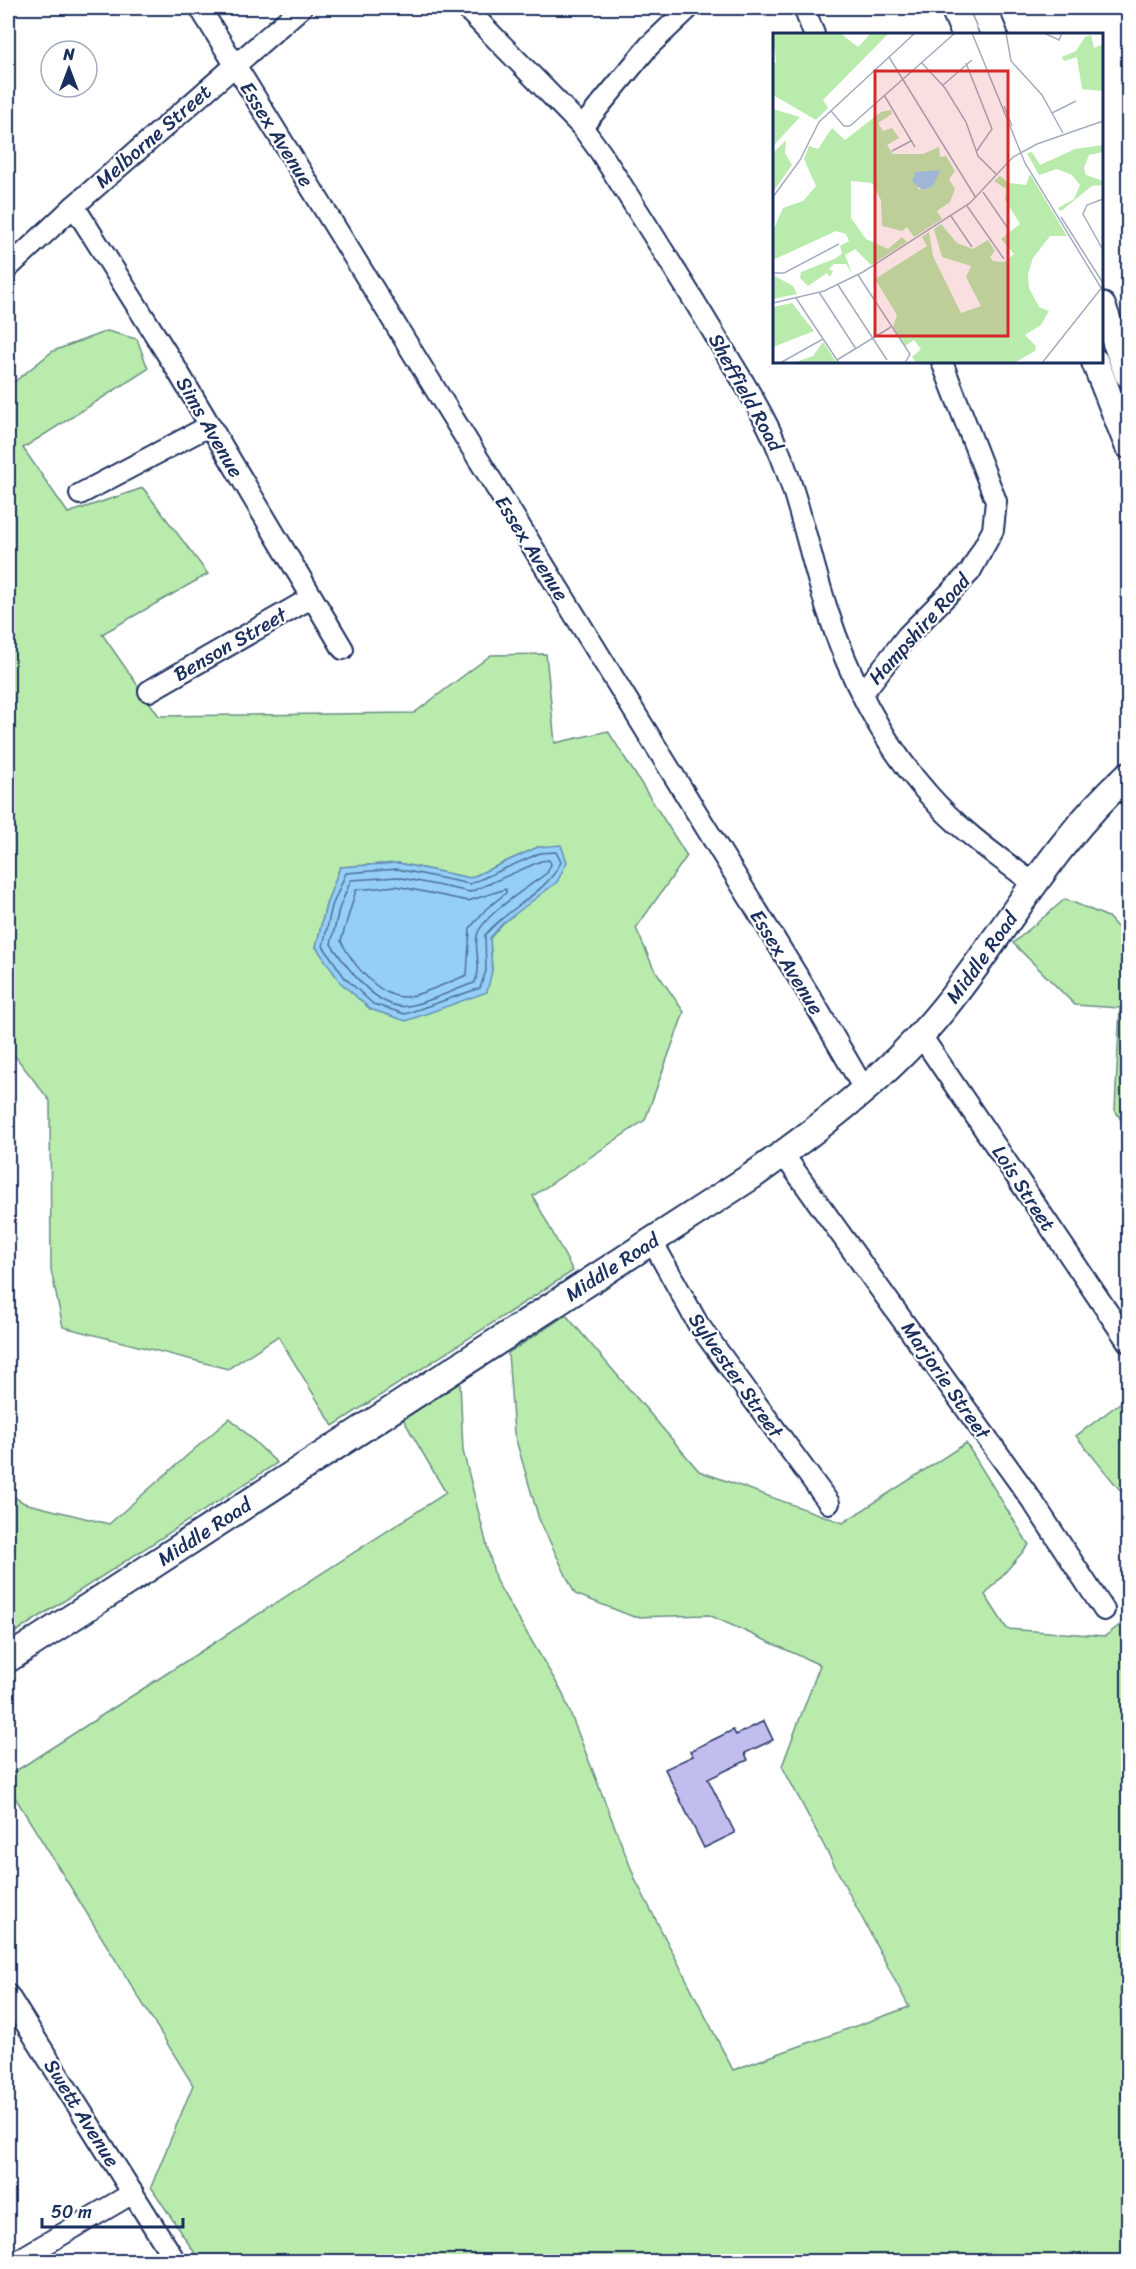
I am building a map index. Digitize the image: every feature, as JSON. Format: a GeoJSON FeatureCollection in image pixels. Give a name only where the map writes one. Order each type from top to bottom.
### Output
{"type":"FeatureCollection","features":[{"type":"Feature","properties":{"kind":"main road"},"geometry":{"type":"LineString","coordinates":[[954,8],[965,33]]}},
{"type":"Feature","properties":{"kind":"main road"},"geometry":{"type":"LineString","coordinates":[[983,8],[994,33]]}},
{"type":"Feature","properties":{"kind":"main road"},"geometry":{"type":"LineString","coordinates":[[1103,311],[1128,374]]}},
{"type":"Feature","properties":{"kind":"main road"},"geometry":{"type":"LineString","coordinates":[[1095,363],[1128,445]]}},
{"type":"Feature","properties":{"kind":"main road","name":"Middle Road"},"geometry":{"type":"LineString","coordinates":[[8,1659],[783,1154],[864,1089],[920,1034],[964,982],[1066,842],[1128,776]]}},
{"type":"Feature","properties":{"kind":"street","name":"Essex Avenue"},"geometry":{"type":"LineString","coordinates":[[200,8],[816,1006],[864,1089]]}},
{"type":"Feature","properties":{"kind":"street","name":"Melborne Street"},"geometry":{"type":"LineString","coordinates":[[8,268],[234,64],[302,8]]}},
{"type":"Feature","properties":{"kind":"street","name":"Sheffield Road"},"geometry":{"type":"LineString","coordinates":[[466,8],[582,127],[602,153],[756,403],[776,443],[792,484],[827,610],[862,694],[903,762],[928,795],[991,852],[1036,885]]}},
{"type":"Feature","properties":{"kind":"street"},"geometry":{"type":"LineString","coordinates":[[582,127],[649,46],[689,8]]}},
{"type":"Feature","properties":{"kind":"street"},"geometry":{"type":"LineString","coordinates":[[804,8],[814,33]]}},
{"type":"Feature","properties":{"kind":"street","name":"Sims Avenue"},"geometry":{"type":"LineString","coordinates":[[74,206],[343,650]]}},
{"type":"Feature","properties":{"kind":"street","name":"Hampshire Road"},"geometry":{"type":"LineString","coordinates":[[862,694],[908,636],[970,572],[993,530],[996,501],[942,363]]}},
{"type":"Feature","properties":{"kind":"street"},"geometry":{"type":"LineString","coordinates":[[80,495],[209,426]]}},
{"type":"Feature","properties":{"kind":"street","name":"Benson Street"},"geometry":{"type":"LineString","coordinates":[[149,691],[311,598]]}},
{"type":"Feature","properties":{"kind":"street","name":"Lois Street"},"geometry":{"type":"LineString","coordinates":[[920,1034],[1128,1342]]}},
{"type":"Feature","properties":{"kind":"street","name":"Marjorie Street"},"geometry":{"type":"LineString","coordinates":[[783,1154],[1033,1502],[1104,1610]]}},
{"type":"Feature","properties":{"kind":"street","name":"Sylvester Street"},"geometry":{"type":"LineString","coordinates":[[652,1241],[698,1324],[829,1503]]}},
{"type":"Feature","properties":{"kind":"street","name":"Swett Avenue"},"geometry":{"type":"LineString","coordinates":[[8,1995],[176,2262]]}},
{"type":"Feature","properties":{"kind":"street"},"geometry":{"type":"LineString","coordinates":[[15,2262],[133,2193]]}},
{"type":"Feature","properties":{"kind":"green space"},"geometry":{"type":"Polygon","coordinates":[[[107,331],[137,339],[148,369],[23,448],[68,513],[143,488],[208,574],[102,634],[159,716],[414,713],[491,655],[546,654],[555,743],[608,731],[687,856],[636,928],[653,967],[684,1012],[645,1120],[533,1196],[573,1271],[333,1426],[278,1336],[228,1369],[63,1327],[51,1270],[50,1101],[8,1047],[8,387],[53,351],[107,331]],[[538,847],[470,878],[398,863],[340,867],[326,905],[316,947],[492,971],[490,938],[502,924],[538,847]]]}},
{"type":"Feature","properties":{"kind":"green space"},"geometry":{"type":"Polygon","coordinates":[[[1065,899],[1108,917],[1128,939],[1128,1131],[1115,1110],[1120,1008],[1075,1005],[1013,943],[1065,899]]]}},
{"type":"Feature","properties":{"kind":"green space"},"geometry":{"type":"Polygon","coordinates":[[[566,1315],[699,1471],[843,1523],[966,1443],[1029,1545],[985,1595],[1007,1629],[1105,1636],[1128,1619],[1128,2261],[200,2261],[151,2187],[193,2085],[8,1786],[8,1776],[446,1493],[403,1419],[460,1381],[463,1451],[496,1581],[562,1692],[636,1881],[733,2070],[909,2007],[782,1766],[820,1665],[709,1615],[634,1617],[575,1594],[539,1519],[514,1433],[508,1353],[566,1315]]]}},
{"type":"Feature","properties":{"kind":"green space"},"geometry":{"type":"Polygon","coordinates":[[[1128,1397],[1128,1500],[1076,1436],[1128,1397]]]}},
{"type":"Feature","properties":{"kind":"green space"},"geometry":{"type":"Polygon","coordinates":[[[230,1418],[277,1463],[8,1637],[8,1493],[24,1503],[109,1524],[230,1418]]]}},
{"type":"Feature","properties":{"kind":"water"},"geometry":{"type":"Polygon","coordinates":[[[561,845],[567,862],[557,882],[502,924],[490,938],[492,971],[487,992],[406,1021],[370,1009],[340,982],[316,947],[326,905],[340,867],[398,863],[470,878],[538,847],[561,845]]]}},
{"type":"Feature","properties":{"kind":"building"},"geometry":{"type":"Polygon","coordinates":[[[764,1721],[773,1740],[745,1753],[748,1760],[708,1779],[735,1833],[704,1848],[665,1769],[693,1756],[690,1751],[733,1730],[736,1735],[764,1721]]]}}]}
